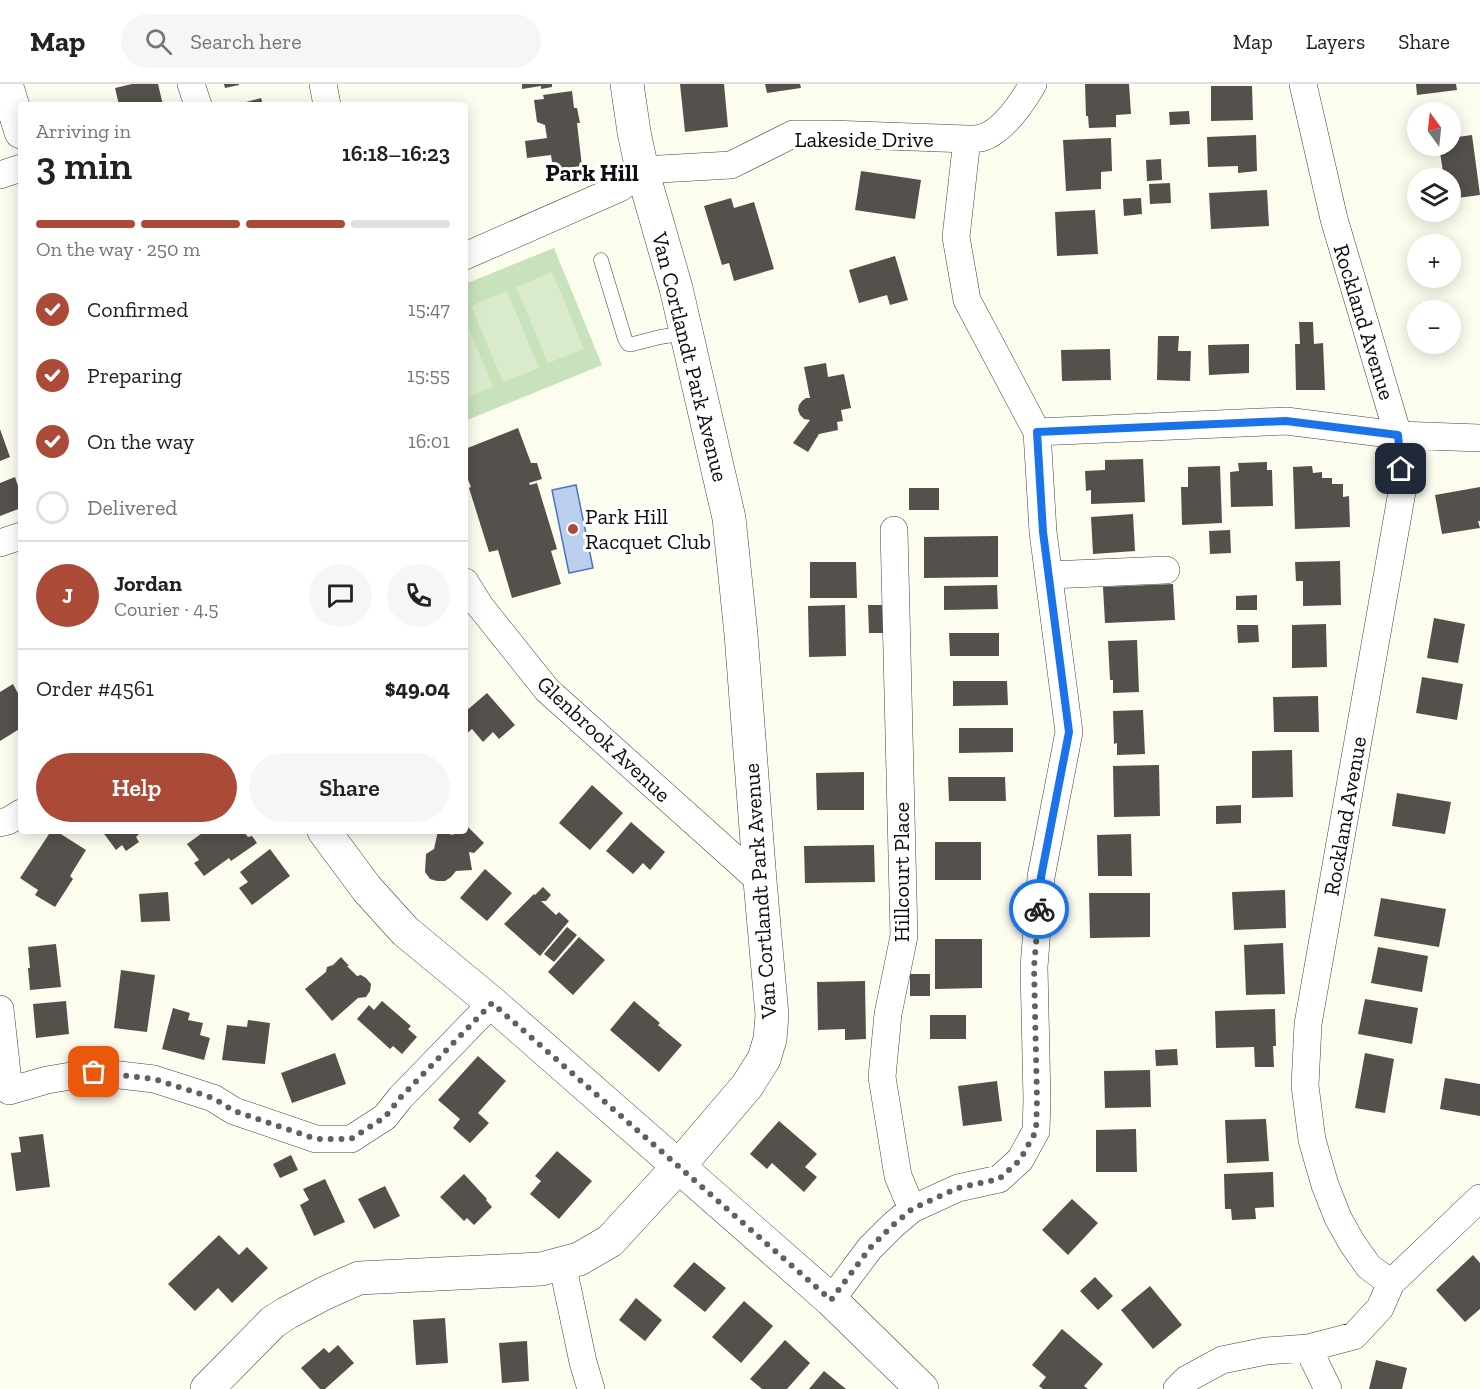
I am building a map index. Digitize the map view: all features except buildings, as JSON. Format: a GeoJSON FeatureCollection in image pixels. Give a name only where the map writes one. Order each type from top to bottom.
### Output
{"type":"FeatureCollection","features":[{"type":"Feature","properties":{"kind":"street"},"geometry":{"type":"LineString","coordinates":[[6,84],[18,122]]}},
{"type":"Feature","properties":{"kind":"street"},"geometry":{"type":"LineString","coordinates":[[191,84],[197,102]]}},
{"type":"Feature","properties":{"kind":"street"},"geometry":{"type":"LineString","coordinates":[[323,84],[326,102]]}},
{"type":"Feature","properties":{"kind":"street","name":"Van Cortlandt Park Avenue"},"geometry":{"type":"LineString","coordinates":[[207,1389],[273,1322],[325,1293],[359,1278],[541,1269],[579,1259],[610,1240],[678,1167],[747,1086],[764,1059],[770,1039],[771,1015],[741,634],[729,518],[676,288],[642,171],[627,84]]}},
{"type":"Feature","properties":{"kind":"street","name":"Lakeside Drive"},"geometry":{"type":"LineString","coordinates":[[642,171],[731,165],[793,134],[982,138],[1004,125],[1033,84]]}},
{"type":"Feature","properties":{"kind":"street","name":"Rockland Avenue"},"geometry":{"type":"LineString","coordinates":[[1303,84],[1334,219],[1398,435],[1403,486],[1308,1024],[1305,1086],[1312,1140],[1325,1185],[1338,1218],[1352,1244],[1369,1267],[1391,1283]]}},
{"type":"Feature","properties":{"kind":"street"},"geometry":{"type":"LineString","coordinates":[[831,1300],[870,1248],[912,1209],[958,1188],[999,1179],[1020,1160],[1036,1131],[1034,967],[1041,877],[1069,732],[1043,532],[1037,432],[967,300],[956,237],[967,139]]}},
{"type":"Feature","properties":{"kind":"street"},"geometry":{"type":"LineString","coordinates":[[0,175],[18,169]]}},
{"type":"Feature","properties":{"kind":"street"},"geometry":{"type":"LineString","coordinates":[[468,255],[620,188],[642,171]]}},
{"type":"Feature","properties":{"kind":"street"},"geometry":{"type":"LineString","coordinates":[[1037,432],[1286,421],[1398,435],[1480,438]]}},
{"type":"Feature","properties":{"kind":"street","name":"Hillcourt Place"},"geometry":{"type":"LineString","coordinates":[[894,530],[904,936],[888,1014],[882,1077],[898,1176],[912,1209]]}},
{"type":"Feature","properties":{"kind":"street"},"geometry":{"type":"LineString","coordinates":[[0,543],[18,537]]}},
{"type":"Feature","properties":{"kind":"street"},"geometry":{"type":"LineString","coordinates":[[1049,575],[1166,570]]}},
{"type":"Feature","properties":{"kind":"street","name":"Glenbrook Avenue"},"geometry":{"type":"LineString","coordinates":[[468,587],[480,606],[547,690],[760,881]]}},
{"type":"Feature","properties":{"kind":"street"},"geometry":{"type":"LineString","coordinates":[[0,823],[18,815]]}},
{"type":"Feature","properties":{"kind":"street"},"geometry":{"type":"LineString","coordinates":[[326,834],[367,889],[405,931],[492,1003],[831,1300],[921,1389]]}},
{"type":"Feature","properties":{"kind":"street"},"geometry":{"type":"LineString","coordinates":[[0,1009],[9,1091],[47,1080],[94,1072],[154,1079],[213,1098],[234,1111],[316,1139],[351,1139],[385,1117],[400,1098],[492,1003]]}},
{"type":"Feature","properties":{"kind":"street"},"geometry":{"type":"LineString","coordinates":[[1177,1389],[1187,1379],[1222,1360],[1266,1351],[1308,1348],[1354,1336],[1380,1308],[1391,1283],[1480,1198]]}},
{"type":"Feature","properties":{"kind":"street"},"geometry":{"type":"LineString","coordinates":[[562,1263],[591,1389]]}},
{"type":"Feature","properties":{"kind":"street"},"geometry":{"type":"LineString","coordinates":[[1308,1348],[1328,1389]]}},
{"type":"Feature","properties":{"kind":"lane"},"geometry":{"type":"LineString","coordinates":[[601,260],[628,344],[686,333]]}},
{"type":"Feature","properties":{"kind":"green space"},"geometry":{"type":"Polygon","coordinates":[[[554,248],[602,365],[468,420],[468,283],[554,248]]]}},
{"type":"Feature","properties":{"kind":"green space"},"geometry":{"type":"Polygon","coordinates":[[[552,272],[584,349],[548,363],[516,287],[552,272]]]}},
{"type":"Feature","properties":{"kind":"green space"},"geometry":{"type":"Polygon","coordinates":[[[507,291],[539,368],[503,382],[471,306],[507,291]]]}},
{"type":"Feature","properties":{"kind":"green space"},"geometry":{"type":"Polygon","coordinates":[[[468,326],[493,387],[468,397],[468,326]]]}},
{"type":"Feature","properties":{"kind":"water","name":"Park Hill Racquet Club"},"geometry":{"type":"Polygon","coordinates":[[[576,485],[593,568],[569,573],[552,490],[576,485]]]}},
{"type":"Feature","properties":{"kind":"way so far"},"geometry":{"type":"LineString","coordinates":[[94,1072],[154,1079],[213,1098],[234,1111],[316,1139],[351,1139],[385,1117],[400,1098],[492,1003],[831,1300],[870,1248],[912,1209],[958,1188],[999,1179],[1020,1160],[1036,1131],[1034,967],[1039,909]]}},
{"type":"Feature","properties":{"kind":"place","name":"Park Hill Racquet Club"},"geometry":{"type":"Point","coordinates":[573,529]}},
{"type":"Feature","properties":{"kind":"district","name":"Park Hill"},"geometry":{"type":"Point","coordinates":[592,172]}},
{"type":"Feature","properties":{"kind":"route"},"geometry":{"type":"LineString","coordinates":[[1039,909],[1041,877],[1069,732],[1043,532],[1037,432],[1286,421],[1398,435],[1401,469]]}}]}
